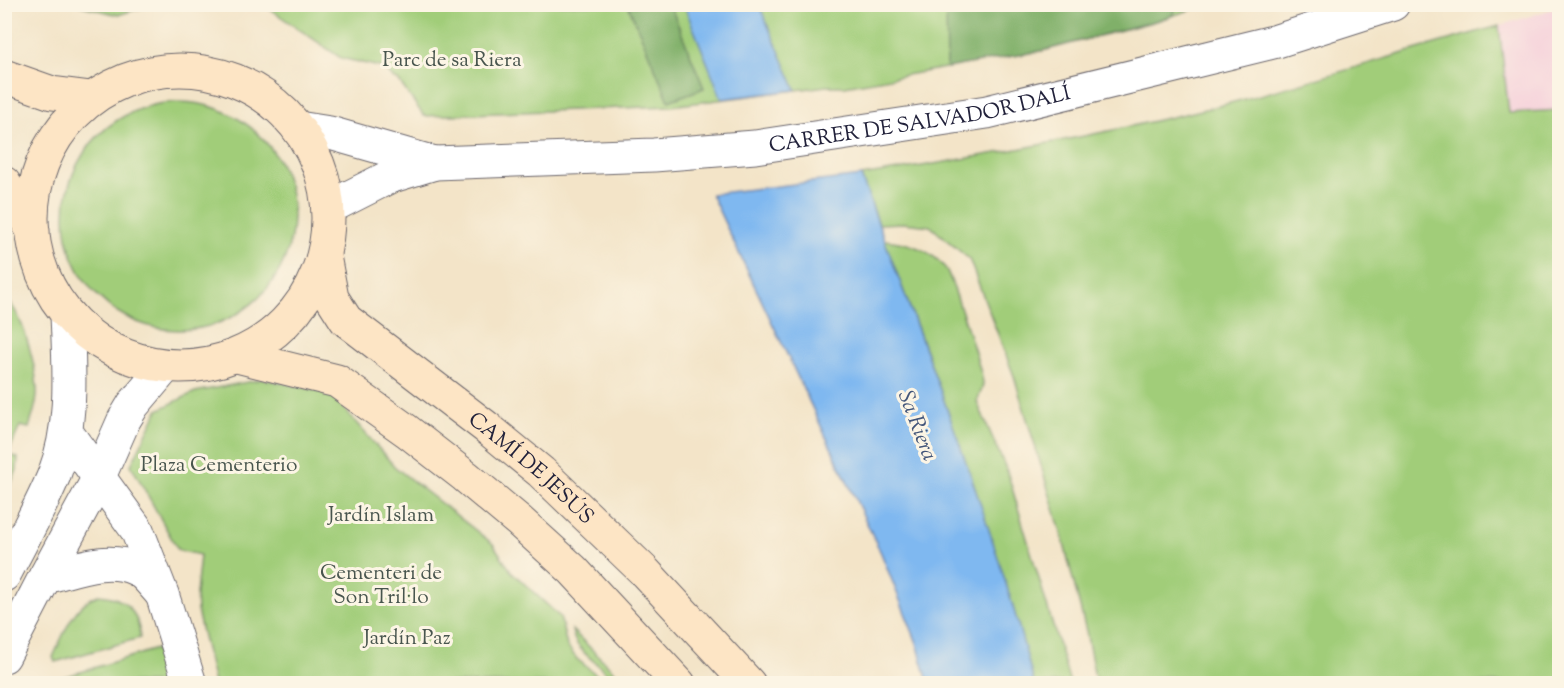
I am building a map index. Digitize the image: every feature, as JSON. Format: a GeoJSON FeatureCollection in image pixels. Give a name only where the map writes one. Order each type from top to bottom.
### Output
{"type":"FeatureCollection","features":[{"type":"Feature","properties":{"kind":"main road"},"geometry":{"type":"LineString","coordinates":[[176,69],[200,71],[244,87],[283,111],[298,128],[318,166],[328,208],[324,256],[309,291],[289,321],[237,356],[206,364],[165,367],[124,357],[93,337],[66,314],[43,274],[33,231],[34,201],[40,171],[51,143],[69,120],[91,98],[109,86],[131,78],[176,69]]}},
{"type":"Feature","properties":{"kind":"main road"},"geometry":{"type":"LineString","coordinates":[[4,76],[52,93],[91,98]]}},
{"type":"Feature","properties":{"kind":"main road"},"geometry":{"type":"LineString","coordinates":[[4,183],[33,231]]}},
{"type":"Feature","properties":{"kind":"main road","name":"CAMÍ DE JESÚS"},"geometry":{"type":"LineString","coordinates":[[324,256],[332,298],[346,320],[542,472],[644,570],[749,684]]}},
{"type":"Feature","properties":{"kind":"main road"},"geometry":{"type":"LineString","coordinates":[[237,356],[338,381],[407,432],[465,476],[573,570],[679,684]]}},
{"type":"Feature","properties":{"kind":"street","name":"CARRER DE SALVADOR DALÍ"},"geometry":{"type":"LineString","coordinates":[[328,208],[389,177],[435,163],[654,155],[756,147],[987,112],[1277,41],[1393,4]]}},
{"type":"Feature","properties":{"kind":"street","name":"CARRER DE SALVADOR DALÍ"},"geometry":{"type":"LineString","coordinates":[[298,128],[330,133],[435,163]]}},
{"type":"Feature","properties":{"kind":"street"},"geometry":{"type":"LineString","coordinates":[[4,574],[54,475],[66,432],[70,382],[66,314]]}},
{"type":"Feature","properties":{"kind":"street"},"geometry":{"type":"LineString","coordinates":[[4,656],[98,479],[124,420],[133,405],[165,367]]}},
{"type":"Feature","properties":{"kind":"street"},"geometry":{"type":"LineString","coordinates":[[66,432],[136,530],[162,594],[190,684]]}},
{"type":"Feature","properties":{"kind":"street"},"geometry":{"type":"LineString","coordinates":[[45,577],[96,564],[119,564],[138,569],[162,594]]}},
{"type":"Feature","properties":{"kind":"shaded area"},"geometry":{"type":"Polygon","coordinates":[[[1559,7],[1559,110],[1509,114],[1499,26],[1559,7]]]}},
{"type":"Feature","properties":{"kind":"green space"},"geometry":{"type":"Polygon","coordinates":[[[946,4],[1177,5],[1173,15],[1159,20],[1046,50],[947,68],[946,4]]]}},
{"type":"Feature","properties":{"kind":"green space"},"geometry":{"type":"Polygon","coordinates":[[[79,5],[151,5],[118,15],[79,5]]]}},
{"type":"Feature","properties":{"kind":"green space","name":"Parc de sa Riera"},"geometry":{"type":"Polygon","coordinates":[[[264,5],[1205,5],[1159,20],[1046,50],[845,86],[827,86],[671,106],[424,116],[398,80],[394,79],[384,68],[341,58],[264,5]]]}},
{"type":"Feature","properties":{"kind":"green space"},"geometry":{"type":"Polygon","coordinates":[[[628,5],[670,5],[704,88],[669,101],[628,5]]]}},
{"type":"Feature","properties":{"kind":"green space"},"geometry":{"type":"Polygon","coordinates":[[[1499,26],[1509,113],[1559,110],[1559,683],[1096,683],[1086,631],[1061,532],[1014,376],[969,259],[930,226],[904,223],[879,224],[861,176],[1041,145],[1174,117],[1289,87],[1499,26]]]}},
{"type":"Feature","properties":{"kind":"green space"},"geometry":{"type":"Polygon","coordinates":[[[179,102],[201,104],[223,111],[242,121],[267,144],[279,162],[288,183],[293,216],[291,238],[284,260],[274,279],[251,304],[233,316],[212,325],[179,330],[157,328],[135,321],[116,311],[91,288],[79,270],[70,249],[65,216],[67,194],[74,172],[84,153],[107,128],[125,116],[146,107],[179,102]]]}},
{"type":"Feature","properties":{"kind":"green space"},"geometry":{"type":"Polygon","coordinates":[[[884,240],[910,245],[926,252],[940,262],[949,276],[982,377],[983,384],[977,402],[1007,471],[1070,683],[1034,683],[965,460],[884,240]]]}},
{"type":"Feature","properties":{"kind":"green space"},"geometry":{"type":"Polygon","coordinates":[[[5,299],[12,305],[18,316],[28,343],[37,396],[29,428],[20,426],[8,454],[18,458],[17,470],[5,496],[5,470],[8,455],[4,455],[5,299]]]}},
{"type":"Feature","properties":{"kind":"green space","name":"Cementeri de Son Tril·lo"},"geometry":{"type":"Polygon","coordinates":[[[263,379],[330,393],[395,467],[493,544],[511,571],[560,617],[567,646],[577,659],[603,683],[214,683],[197,611],[196,594],[200,555],[178,550],[131,465],[158,410],[195,392],[263,379]]]}},
{"type":"Feature","properties":{"kind":"green space"},"geometry":{"type":"Polygon","coordinates":[[[98,595],[116,598],[129,607],[137,620],[140,638],[55,662],[53,657],[70,621],[82,605],[98,595]]]}},
{"type":"Feature","properties":{"kind":"green space"},"geometry":{"type":"Polygon","coordinates":[[[572,630],[626,683],[614,683],[604,670],[578,646],[572,630]]]}},
{"type":"Feature","properties":{"kind":"green space"},"geometry":{"type":"Polygon","coordinates":[[[156,649],[166,683],[44,683],[156,649]]]}},
{"type":"Feature","properties":{"kind":"water"},"geometry":{"type":"Polygon","coordinates":[[[684,5],[759,5],[796,90],[722,99],[684,5]]]}},
{"type":"Feature","properties":{"kind":"water","name":"Sa Riera"},"geometry":{"type":"Polygon","coordinates":[[[861,176],[976,491],[997,554],[1034,683],[926,683],[927,678],[917,643],[881,553],[711,194],[861,176]]]}},
{"type":"Feature","properties":{"kind":"park label","name":"Plaza Cementerio"},"geometry":{"type":"Point","coordinates":[219,464]}},
{"type":"Feature","properties":{"kind":"park label","name":"Jardín Islam"},"geometry":{"type":"Point","coordinates":[381,514]}},
{"type":"Feature","properties":{"kind":"park label","name":"Jardín Paz"},"geometry":{"type":"Point","coordinates":[407,637]}}]}
